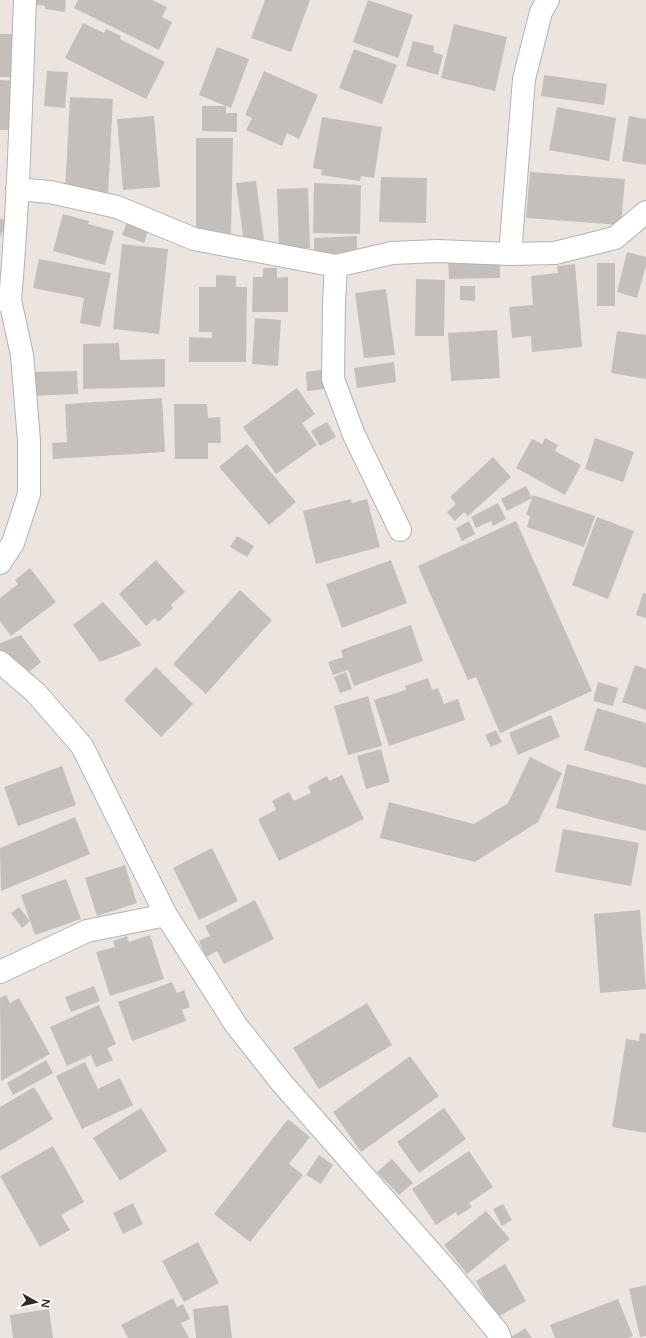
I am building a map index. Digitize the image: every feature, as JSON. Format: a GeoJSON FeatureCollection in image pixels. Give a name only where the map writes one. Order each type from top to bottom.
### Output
{"type":"FeatureCollection","features":[{"type":"Feature","properties":{"kind":"street"},"geometry":{"type":"LineString","coordinates":[[0,564],[13,542],[29,494],[29,441],[22,355],[5,300],[17,222],[25,0]]}},
{"type":"Feature","properties":{"kind":"street"},"geometry":{"type":"LineString","coordinates":[[510,254],[524,79],[542,12],[548,0]]}},
{"type":"Feature","properties":{"kind":"street"},"geometry":{"type":"LineString","coordinates":[[17,189],[50,192],[117,207],[194,239],[336,266],[392,253],[438,251],[510,254],[555,253],[615,238],[646,212]]}},
{"type":"Feature","properties":{"kind":"street"},"geometry":{"type":"LineString","coordinates":[[336,266],[333,379],[354,435],[400,530]]}},
{"type":"Feature","properties":{"kind":"street"},"geometry":{"type":"LineString","coordinates":[[0,662],[36,693],[82,746],[166,915],[236,1025],[281,1082],[449,1273],[497,1331],[500,1338]]}},
{"type":"Feature","properties":{"kind":"street"},"geometry":{"type":"LineString","coordinates":[[0,972],[87,931],[166,915]]}},
{"type":"Feature","properties":{"kind":"building"},"geometry":{"type":"Polygon","coordinates":[[[32,0],[66,0],[65,12],[45,9],[45,6],[32,4],[32,0]]]}},
{"type":"Feature","properties":{"kind":"building"},"geometry":{"type":"Polygon","coordinates":[[[78,0],[152,0],[167,7],[162,17],[172,22],[159,50],[74,8],[78,0]]]}},
{"type":"Feature","properties":{"kind":"building"},"geometry":{"type":"Polygon","coordinates":[[[265,0],[310,0],[291,52],[251,38],[265,0]]]}},
{"type":"Feature","properties":{"kind":"building"},"geometry":{"type":"Polygon","coordinates":[[[368,0],[413,15],[398,58],[353,42],[368,0]]]}},
{"type":"Feature","properties":{"kind":"building"},"geometry":{"type":"Polygon","coordinates":[[[83,23],[104,33],[106,29],[121,36],[120,39],[165,62],[146,99],[65,58],[83,23]]]}},
{"type":"Feature","properties":{"kind":"building"},"geometry":{"type":"Polygon","coordinates":[[[454,24],[507,37],[495,91],[441,78],[454,24]]]}},
{"type":"Feature","properties":{"kind":"building"},"geometry":{"type":"Polygon","coordinates":[[[0,34],[17,34],[17,77],[0,77],[0,34]]]}},
{"type":"Feature","properties":{"kind":"building"},"geometry":{"type":"Polygon","coordinates":[[[413,41],[434,46],[433,52],[443,55],[438,75],[406,66],[413,41]]]}},
{"type":"Feature","properties":{"kind":"building"},"geometry":{"type":"Polygon","coordinates":[[[217,47],[249,59],[231,108],[199,95],[217,47]]]}},
{"type":"Feature","properties":{"kind":"building"},"geometry":{"type":"Polygon","coordinates":[[[354,49],[397,65],[382,104],[339,88],[354,49]]]}},
{"type":"Feature","properties":{"kind":"building"},"geometry":{"type":"Polygon","coordinates":[[[47,71],[68,72],[65,108],[44,106],[47,71]]]}},
{"type":"Feature","properties":{"kind":"building"},"geometry":{"type":"Polygon","coordinates":[[[264,71],[318,95],[299,139],[287,133],[282,146],[246,130],[252,118],[245,115],[264,71]]]}},
{"type":"Feature","properties":{"kind":"building"},"geometry":{"type":"Polygon","coordinates":[[[544,75],[607,84],[604,105],[541,96],[544,75]]]}},
{"type":"Feature","properties":{"kind":"building"},"geometry":{"type":"Polygon","coordinates":[[[0,80],[17,81],[14,130],[0,130],[0,80]]]}},
{"type":"Feature","properties":{"kind":"building"},"geometry":{"type":"Polygon","coordinates":[[[70,97],[113,99],[108,194],[65,192],[70,97]]]}},
{"type":"Feature","properties":{"kind":"building"},"geometry":{"type":"Polygon","coordinates":[[[202,106],[226,106],[226,113],[237,113],[237,132],[202,131],[202,106]]]}},
{"type":"Feature","properties":{"kind":"building"},"geometry":{"type":"Polygon","coordinates":[[[557,107],[616,118],[609,161],[549,150],[557,107]]]}},
{"type":"Feature","properties":{"kind":"building"},"geometry":{"type":"Polygon","coordinates":[[[154,116],[160,187],[123,190],[117,119],[154,116]]]}},
{"type":"Feature","properties":{"kind":"building"},"geometry":{"type":"Polygon","coordinates":[[[629,116],[646,119],[646,165],[622,161],[629,116]]]}},
{"type":"Feature","properties":{"kind":"building"},"geometry":{"type":"Polygon","coordinates":[[[322,117],[382,127],[374,178],[361,176],[360,181],[321,175],[322,170],[313,168],[322,117]]]}},
{"type":"Feature","properties":{"kind":"building"},"geometry":{"type":"Polygon","coordinates":[[[196,138],[233,138],[231,234],[196,233],[196,138]]]}},
{"type":"Feature","properties":{"kind":"building"},"geometry":{"type":"Polygon","coordinates":[[[530,172],[625,179],[621,225],[526,218],[530,172]]]}},
{"type":"Feature","properties":{"kind":"building"},"geometry":{"type":"Polygon","coordinates":[[[381,177],[427,178],[426,223],[379,222],[381,177]]]}},
{"type":"Feature","properties":{"kind":"building"},"geometry":{"type":"Polygon","coordinates":[[[256,181],[264,240],[244,243],[236,183],[256,181]]]}},
{"type":"Feature","properties":{"kind":"building"},"geometry":{"type":"Polygon","coordinates":[[[314,183],[361,185],[360,234],[313,233],[314,183]]]}},
{"type":"Feature","properties":{"kind":"building"},"geometry":{"type":"Polygon","coordinates":[[[308,188],[310,248],[279,249],[277,189],[308,188]]]}},
{"type":"Feature","properties":{"kind":"building"},"geometry":{"type":"Polygon","coordinates":[[[63,214],[89,221],[88,224],[114,231],[105,265],[53,251],[63,214]]]}},
{"type":"Feature","properties":{"kind":"building"},"geometry":{"type":"Polygon","coordinates":[[[0,218],[8,222],[0,237],[0,218]]]}},
{"type":"Feature","properties":{"kind":"building"},"geometry":{"type":"Polygon","coordinates":[[[127,222],[149,229],[144,243],[122,235],[127,222]]]}},
{"type":"Feature","properties":{"kind":"building"},"geometry":{"type":"Polygon","coordinates":[[[357,236],[357,256],[314,257],[314,238],[357,236]]]}},
{"type":"Feature","properties":{"kind":"building"},"geometry":{"type":"Polygon","coordinates":[[[122,244],[168,249],[159,334],[113,329],[122,244]]]}},
{"type":"Feature","properties":{"kind":"building"},"geometry":{"type":"Polygon","coordinates":[[[627,252],[646,257],[646,265],[637,298],[617,292],[627,252]]]}},
{"type":"Feature","properties":{"kind":"building"},"geometry":{"type":"Polygon","coordinates":[[[39,259],[111,273],[100,327],[80,323],[84,298],[33,288],[39,259]]]}},
{"type":"Feature","properties":{"kind":"building"},"geometry":{"type":"Polygon","coordinates":[[[500,259],[500,278],[449,279],[448,260],[500,259]]]}},
{"type":"Feature","properties":{"kind":"building"},"geometry":{"type":"Polygon","coordinates":[[[597,263],[615,263],[615,306],[597,306],[597,263]]]}},
{"type":"Feature","properties":{"kind":"building"},"geometry":{"type":"Polygon","coordinates":[[[575,264],[582,347],[532,352],[531,336],[512,338],[509,307],[533,305],[531,276],[558,273],[557,266],[575,264]]]}},
{"type":"Feature","properties":{"kind":"building"},"geometry":{"type":"Polygon","coordinates":[[[263,268],[277,268],[277,278],[288,277],[288,312],[252,312],[253,277],[263,277],[263,268]]]}},
{"type":"Feature","properties":{"kind":"building"},"geometry":{"type":"Polygon","coordinates":[[[216,275],[236,276],[236,287],[247,287],[246,362],[189,362],[189,337],[212,338],[212,332],[199,332],[199,287],[216,287],[216,275]]]}},
{"type":"Feature","properties":{"kind":"building"},"geometry":{"type":"Polygon","coordinates":[[[416,279],[445,280],[444,336],[415,336],[416,279]]]}},
{"type":"Feature","properties":{"kind":"building"},"geometry":{"type":"Polygon","coordinates":[[[460,286],[475,286],[475,301],[460,300],[460,286]]]}},
{"type":"Feature","properties":{"kind":"building"},"geometry":{"type":"Polygon","coordinates":[[[386,289],[395,355],[364,358],[355,293],[386,289]]]}},
{"type":"Feature","properties":{"kind":"building"},"geometry":{"type":"Polygon","coordinates":[[[255,318],[281,320],[278,366],[252,364],[255,318]]]}},
{"type":"Feature","properties":{"kind":"building"},"geometry":{"type":"Polygon","coordinates":[[[497,330],[500,378],[451,381],[448,333],[497,330]]]}},
{"type":"Feature","properties":{"kind":"building"},"geometry":{"type":"Polygon","coordinates":[[[617,331],[646,335],[646,379],[611,373],[617,331]]]}},
{"type":"Feature","properties":{"kind":"building"},"geometry":{"type":"Polygon","coordinates":[[[119,343],[120,360],[165,359],[165,387],[83,389],[83,344],[119,343]]]}},
{"type":"Feature","properties":{"kind":"building"},"geometry":{"type":"Polygon","coordinates":[[[394,362],[396,382],[357,388],[354,368],[394,362]]]}},
{"type":"Feature","properties":{"kind":"building"},"geometry":{"type":"Polygon","coordinates":[[[323,370],[324,389],[307,391],[306,372],[323,370]]]}},
{"type":"Feature","properties":{"kind":"building"},"geometry":{"type":"Polygon","coordinates":[[[77,371],[78,394],[29,396],[28,372],[77,371]]]}},
{"type":"Feature","properties":{"kind":"building"},"geometry":{"type":"Polygon","coordinates":[[[297,388],[315,414],[302,423],[317,445],[276,474],[243,427],[297,388]]]}},
{"type":"Feature","properties":{"kind":"building"},"geometry":{"type":"Polygon","coordinates":[[[162,398],[165,452],[53,459],[52,443],[67,442],[65,404],[162,398]]]}},
{"type":"Feature","properties":{"kind":"building"},"geometry":{"type":"Polygon","coordinates":[[[174,404],[207,404],[208,418],[220,417],[221,443],[208,443],[208,459],[175,459],[174,404]]]}},
{"type":"Feature","properties":{"kind":"building"},"geometry":{"type":"Polygon","coordinates":[[[327,422],[336,437],[320,446],[311,431],[327,422]]]}},
{"type":"Feature","properties":{"kind":"building"},"geometry":{"type":"Polygon","coordinates":[[[545,438],[558,445],[555,451],[581,465],[565,495],[516,468],[532,439],[542,444],[545,438]]]}},
{"type":"Feature","properties":{"kind":"building"},"geometry":{"type":"Polygon","coordinates":[[[595,438],[634,452],[623,482],[585,469],[595,438]]]}},
{"type":"Feature","properties":{"kind":"building"},"geometry":{"type":"Polygon","coordinates":[[[247,444],[296,502],[269,525],[219,467],[247,444]]]}},
{"type":"Feature","properties":{"kind":"building"},"geometry":{"type":"Polygon","coordinates":[[[493,457],[511,477],[468,516],[464,512],[455,521],[447,512],[456,504],[450,497],[493,457]]]}},
{"type":"Feature","properties":{"kind":"building"},"geometry":{"type":"Polygon","coordinates":[[[526,486],[532,498],[507,511],[501,499],[526,486]]]}},
{"type":"Feature","properties":{"kind":"building"},"geometry":{"type":"Polygon","coordinates":[[[533,495],[595,516],[584,547],[527,527],[530,516],[526,515],[533,495]]]}},
{"type":"Feature","properties":{"kind":"building"},"geometry":{"type":"Polygon","coordinates":[[[351,499],[352,503],[367,499],[380,547],[316,564],[303,511],[351,499]]]}},
{"type":"Feature","properties":{"kind":"building"},"geometry":{"type":"Polygon","coordinates":[[[498,503],[506,519],[493,526],[491,521],[476,528],[471,517],[498,503]]]}},
{"type":"Feature","properties":{"kind":"building"},"geometry":{"type":"Polygon","coordinates":[[[597,517],[634,531],[608,599],[572,585],[597,517]]]}},
{"type":"Feature","properties":{"kind":"building"},"geometry":{"type":"Polygon","coordinates":[[[469,521],[475,534],[462,541],[456,528],[469,521]]]}},
{"type":"Feature","properties":{"kind":"building"},"geometry":{"type":"Polygon","coordinates":[[[516,521],[592,691],[500,733],[476,677],[468,680],[418,566],[516,521]]]}},
{"type":"Feature","properties":{"kind":"building"},"geometry":{"type":"Polygon","coordinates":[[[237,536],[254,546],[247,557],[230,547],[237,536]]]}},
{"type":"Feature","properties":{"kind":"building"},"geometry":{"type":"Polygon","coordinates":[[[156,560],[185,592],[171,605],[173,608],[158,622],[155,618],[146,626],[119,594],[156,560]]]}},
{"type":"Feature","properties":{"kind":"building"},"geometry":{"type":"Polygon","coordinates":[[[391,560],[407,603],[342,628],[326,584],[391,560]]]}},
{"type":"Feature","properties":{"kind":"building"},"geometry":{"type":"Polygon","coordinates":[[[30,568],[56,602],[11,636],[0,621],[0,598],[18,584],[15,580],[30,568]]]}},
{"type":"Feature","properties":{"kind":"building"},"geometry":{"type":"Polygon","coordinates":[[[240,590],[272,620],[206,694],[173,664],[240,590]]]}},
{"type":"Feature","properties":{"kind":"building"},"geometry":{"type":"Polygon","coordinates":[[[643,593],[646,594],[646,618],[636,615],[643,593]]]}},
{"type":"Feature","properties":{"kind":"building"},"geometry":{"type":"Polygon","coordinates":[[[103,602],[142,645],[100,662],[73,625],[103,602]]]}},
{"type":"Feature","properties":{"kind":"building"},"geometry":{"type":"Polygon","coordinates":[[[411,625],[423,661],[354,686],[348,670],[333,675],[328,662],[343,657],[341,650],[411,625]]]}},
{"type":"Feature","properties":{"kind":"building"},"geometry":{"type":"Polygon","coordinates":[[[21,635],[41,662],[24,676],[0,652],[0,643],[21,635]]]}},
{"type":"Feature","properties":{"kind":"building"},"geometry":{"type":"Polygon","coordinates":[[[635,665],[646,669],[646,710],[622,702],[635,665]]]}},
{"type":"Feature","properties":{"kind":"building"},"geometry":{"type":"Polygon","coordinates":[[[156,667],[193,704],[161,737],[124,700],[156,667]]]}},
{"type":"Feature","properties":{"kind":"building"},"geometry":{"type":"Polygon","coordinates":[[[346,672],[352,689],[340,693],[334,677],[346,672]]]}},
{"type":"Feature","properties":{"kind":"building"},"geometry":{"type":"Polygon","coordinates":[[[428,678],[432,690],[438,688],[444,704],[458,699],[465,720],[389,746],[374,700],[406,690],[405,686],[428,678]]]}},
{"type":"Feature","properties":{"kind":"building"},"geometry":{"type":"Polygon","coordinates":[[[598,682],[618,688],[613,706],[593,701],[598,682]]]}},
{"type":"Feature","properties":{"kind":"building"},"geometry":{"type":"Polygon","coordinates":[[[368,696],[382,746],[348,755],[334,706],[368,696]]]}},
{"type":"Feature","properties":{"kind":"building"},"geometry":{"type":"Polygon","coordinates":[[[597,708],[646,723],[646,768],[584,750],[597,708]]]}},
{"type":"Feature","properties":{"kind":"building"},"geometry":{"type":"Polygon","coordinates":[[[551,715],[560,737],[518,755],[509,733],[551,715]]]}},
{"type":"Feature","properties":{"kind":"building"},"geometry":{"type":"Polygon","coordinates":[[[496,730],[502,742],[491,747],[485,735],[496,730]]]}},
{"type":"Feature","properties":{"kind":"building"},"geometry":{"type":"Polygon","coordinates":[[[381,749],[390,782],[366,789],[357,756],[381,749]]]}},
{"type":"Feature","properties":{"kind":"building"},"geometry":{"type":"Polygon","coordinates":[[[530,757],[562,773],[538,822],[475,862],[380,838],[389,802],[474,824],[508,803],[530,757]]]}},
{"type":"Feature","properties":{"kind":"building"},"geometry":{"type":"Polygon","coordinates":[[[567,764],[646,785],[646,831],[556,808],[567,764]]]}},
{"type":"Feature","properties":{"kind":"building"},"geometry":{"type":"Polygon","coordinates":[[[62,766],[76,805],[18,826],[4,787],[62,766]]]}},
{"type":"Feature","properties":{"kind":"building"},"geometry":{"type":"Polygon","coordinates":[[[342,775],[364,819],[279,861],[258,819],[276,810],[272,801],[289,792],[294,801],[311,793],[308,786],[327,776],[329,781],[342,775]]]}},
{"type":"Feature","properties":{"kind":"building"},"geometry":{"type":"Polygon","coordinates":[[[75,817],[90,854],[1,891],[0,848],[75,817]]]}},
{"type":"Feature","properties":{"kind":"building"},"geometry":{"type":"Polygon","coordinates":[[[563,829],[639,843],[631,886],[555,872],[563,829]]]}},
{"type":"Feature","properties":{"kind":"building"},"geometry":{"type":"Polygon","coordinates":[[[212,848],[238,901],[199,920],[173,868],[212,848]]]}},
{"type":"Feature","properties":{"kind":"building"},"geometry":{"type":"Polygon","coordinates":[[[125,865],[137,903],[97,916],[85,878],[125,865]]]}},
{"type":"Feature","properties":{"kind":"building"},"geometry":{"type":"Polygon","coordinates":[[[66,879],[81,919],[35,935],[21,895],[66,879]]]}},
{"type":"Feature","properties":{"kind":"building"},"geometry":{"type":"Polygon","coordinates":[[[255,900],[274,939],[224,964],[217,951],[206,957],[199,941],[210,936],[205,926],[255,900]]]}},
{"type":"Feature","properties":{"kind":"building"},"geometry":{"type":"Polygon","coordinates":[[[19,907],[30,921],[22,928],[11,913],[19,907]]]}},
{"type":"Feature","properties":{"kind":"building"},"geometry":{"type":"Polygon","coordinates":[[[640,910],[646,989],[600,993],[594,914],[640,910]]]}},
{"type":"Feature","properties":{"kind":"building"},"geometry":{"type":"Polygon","coordinates":[[[150,935],[164,979],[110,996],[96,952],[115,947],[113,941],[127,936],[129,942],[150,935]]]}},
{"type":"Feature","properties":{"kind":"building"},"geometry":{"type":"Polygon","coordinates":[[[172,982],[177,993],[184,990],[190,1007],[182,1010],[186,1021],[132,1041],[118,1002],[172,982]]]}},
{"type":"Feature","properties":{"kind":"building"},"geometry":{"type":"Polygon","coordinates":[[[94,986],[100,1001],[71,1012],[65,997],[94,986]]]}},
{"type":"Feature","properties":{"kind":"building"},"geometry":{"type":"Polygon","coordinates":[[[6,995],[10,1003],[19,998],[50,1054],[1,1081],[0,998],[6,995]]]}},
{"type":"Feature","properties":{"kind":"building"},"geometry":{"type":"Polygon","coordinates":[[[367,1003],[392,1045],[319,1089],[293,1048],[367,1003]]]}},
{"type":"Feature","properties":{"kind":"building"},"geometry":{"type":"Polygon","coordinates":[[[99,1005],[116,1044],[107,1048],[113,1060],[96,1067],[91,1055],[67,1066],[50,1027],[99,1005]]]}},
{"type":"Feature","properties":{"kind":"building"},"geometry":{"type":"Polygon","coordinates":[[[640,1033],[646,1034],[646,1133],[612,1127],[626,1039],[639,1041],[640,1033]]]}},
{"type":"Feature","properties":{"kind":"building"},"geometry":{"type":"Polygon","coordinates":[[[410,1056],[439,1096],[361,1152],[333,1112],[410,1056]]]}},
{"type":"Feature","properties":{"kind":"building"},"geometry":{"type":"Polygon","coordinates":[[[46,1060],[53,1073],[13,1095],[7,1083],[46,1060]]]}},
{"type":"Feature","properties":{"kind":"building"},"geometry":{"type":"Polygon","coordinates":[[[85,1062],[98,1089],[120,1078],[133,1105],[82,1129],[56,1076],[85,1062]]]}},
{"type":"Feature","properties":{"kind":"building"},"geometry":{"type":"Polygon","coordinates":[[[34,1087],[53,1119],[0,1151],[0,1107],[34,1087]]]}},
{"type":"Feature","properties":{"kind":"building"},"geometry":{"type":"Polygon","coordinates":[[[141,1108],[167,1151],[120,1181],[93,1138],[141,1108]]]}},
{"type":"Feature","properties":{"kind":"building"},"geometry":{"type":"Polygon","coordinates":[[[444,1108],[466,1139],[419,1173],[397,1142],[444,1108]]]}},
{"type":"Feature","properties":{"kind":"building"},"geometry":{"type":"Polygon","coordinates":[[[288,1119],[310,1137],[289,1164],[303,1175],[250,1242],[214,1214],[288,1119]]]}},
{"type":"Feature","properties":{"kind":"building"},"geometry":{"type":"Polygon","coordinates":[[[53,1146],[84,1202],[61,1215],[70,1230],[40,1247],[0,1176],[53,1146]]]}},
{"type":"Feature","properties":{"kind":"building"},"geometry":{"type":"Polygon","coordinates":[[[469,1151],[493,1187],[469,1203],[472,1207],[458,1216],[456,1212],[436,1225],[412,1189],[469,1151]]]}},
{"type":"Feature","properties":{"kind":"building"},"geometry":{"type":"Polygon","coordinates":[[[319,1155],[333,1165],[321,1184],[306,1175],[319,1155]]]}},
{"type":"Feature","properties":{"kind":"building"},"geometry":{"type":"Polygon","coordinates":[[[392,1159],[413,1183],[399,1195],[377,1172],[392,1159]]]}},
{"type":"Feature","properties":{"kind":"building"},"geometry":{"type":"Polygon","coordinates":[[[133,1203],[143,1224],[123,1234],[113,1213],[133,1203]]]}},
{"type":"Feature","properties":{"kind":"building"},"geometry":{"type":"Polygon","coordinates":[[[503,1204],[512,1220],[502,1226],[493,1209],[503,1204]]]}},
{"type":"Feature","properties":{"kind":"building"},"geometry":{"type":"Polygon","coordinates":[[[486,1211],[510,1239],[467,1274],[444,1245],[486,1211]]]}},
{"type":"Feature","properties":{"kind":"building"},"geometry":{"type":"Polygon","coordinates":[[[198,1242],[219,1283],[184,1302],[162,1261],[198,1242]]]}},
{"type":"Feature","properties":{"kind":"building"},"geometry":{"type":"Polygon","coordinates":[[[505,1264],[526,1301],[496,1318],[476,1281],[505,1264]]]}},
{"type":"Feature","properties":{"kind":"building"},"geometry":{"type":"Polygon","coordinates":[[[646,1285],[646,1336],[640,1337],[629,1289],[646,1285]]]}},
{"type":"Feature","properties":{"kind":"building"},"geometry":{"type":"Polygon","coordinates":[[[173,1298],[177,1307],[183,1304],[190,1319],[181,1323],[189,1338],[128,1338],[121,1325],[173,1298]]]}},
{"type":"Feature","properties":{"kind":"building"},"geometry":{"type":"Polygon","coordinates":[[[618,1299],[633,1336],[627,1338],[555,1338],[550,1325],[618,1299]]]}},
{"type":"Feature","properties":{"kind":"building"},"geometry":{"type":"Polygon","coordinates":[[[228,1305],[232,1338],[196,1338],[193,1309],[228,1305]]]}},
{"type":"Feature","properties":{"kind":"building"},"geometry":{"type":"Polygon","coordinates":[[[49,1309],[53,1338],[13,1338],[10,1315],[49,1309]]]}},
{"type":"Feature","properties":{"kind":"building"},"geometry":{"type":"Polygon","coordinates":[[[525,1328],[532,1338],[510,1338],[525,1328]]]}}]}
